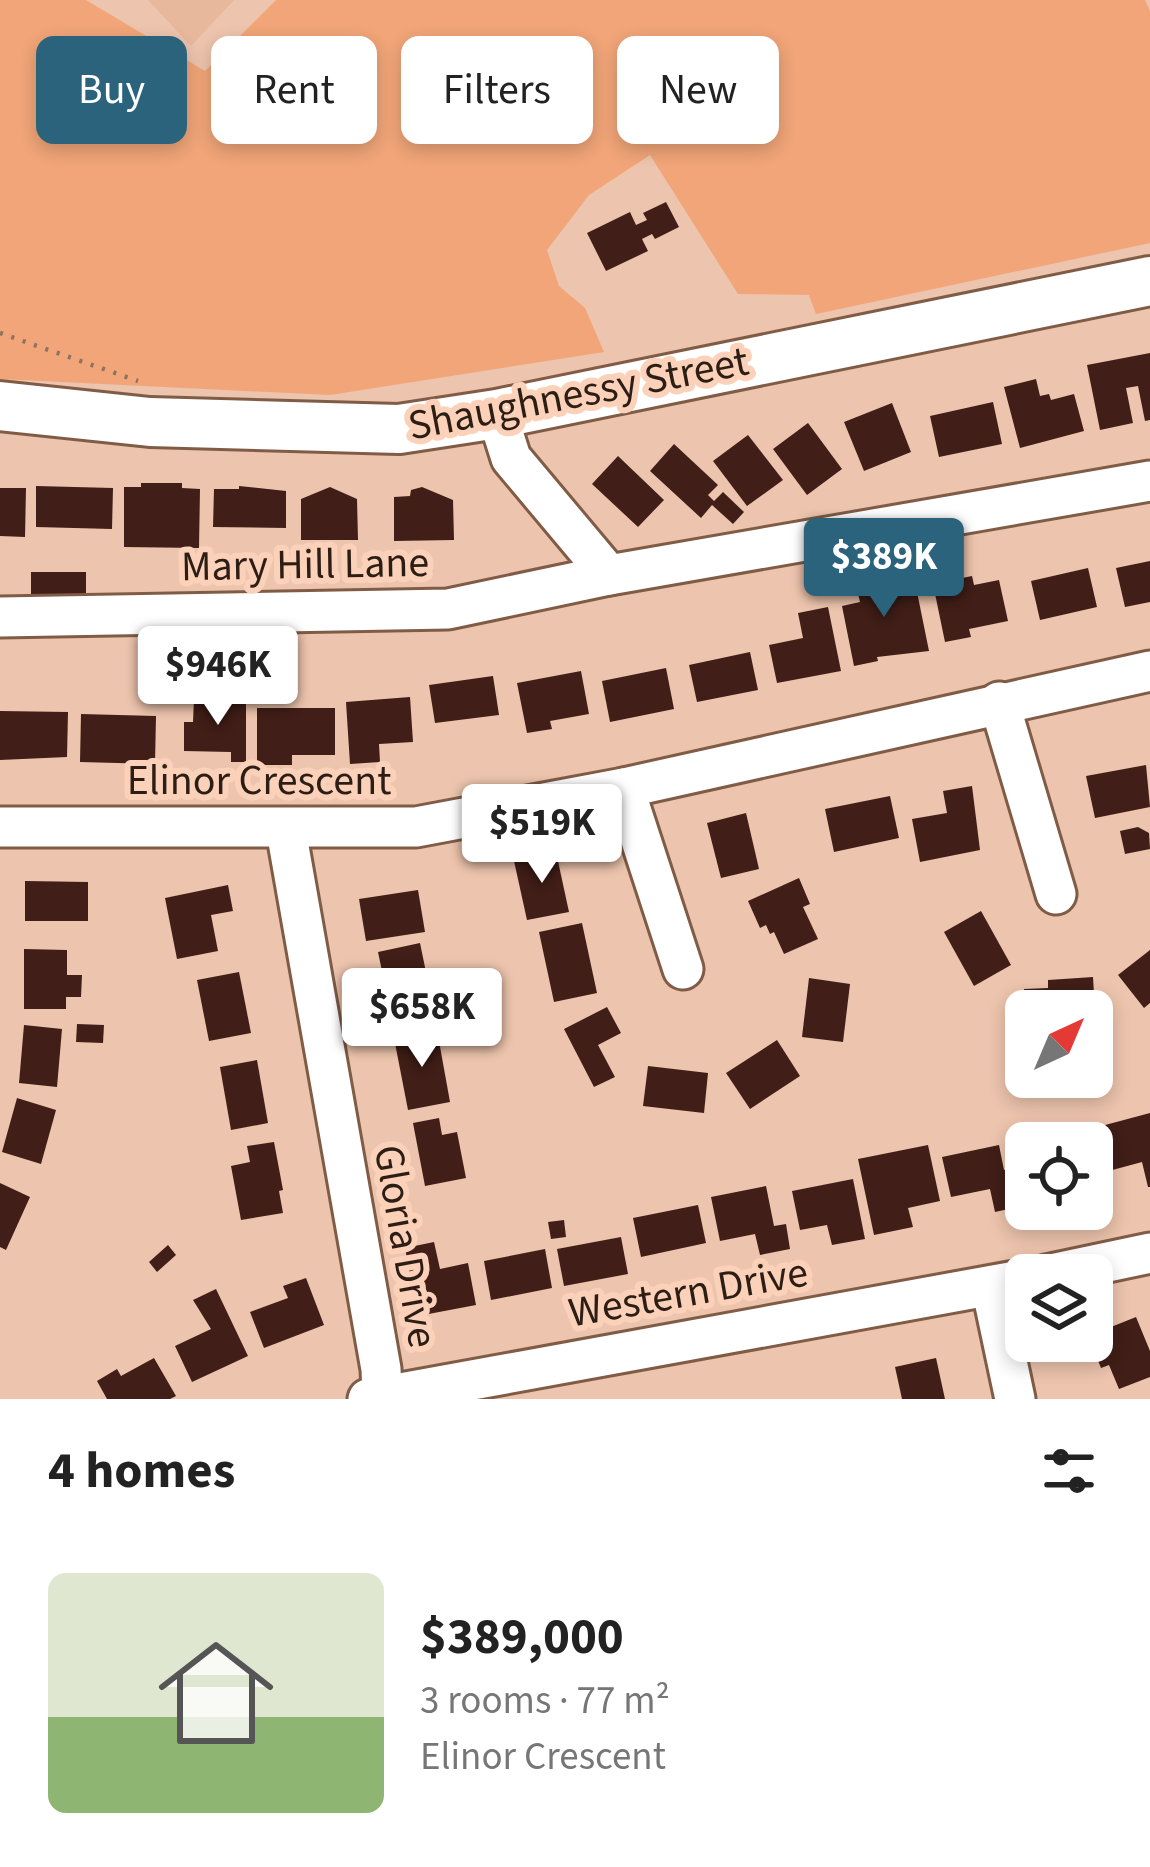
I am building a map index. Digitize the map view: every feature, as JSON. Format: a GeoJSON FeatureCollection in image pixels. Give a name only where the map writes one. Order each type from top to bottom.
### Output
{"type":"FeatureCollection","features":[{"type":"Feature","properties":{"kind":"main road","name":"Shaughnessy Street"},"geometry":{"type":"LineString","coordinates":[[0,406],[150,422],[399,429],[496,414],[1150,281]]}},
{"type":"Feature","properties":{"kind":"street"},"geometry":{"type":"LineString","coordinates":[[496,414],[511,458],[609,575]]}},
{"type":"Feature","properties":{"kind":"street","name":"Mary Hill Lane"},"geometry":{"type":"LineString","coordinates":[[0,617],[448,609],[609,575],[1150,481]]}},
{"type":"Feature","properties":{"kind":"street","name":"Elinor Crescent"},"geometry":{"type":"LineString","coordinates":[[0,827],[416,827],[624,788],[1150,671]]}},
{"type":"Feature","properties":{"kind":"street"},"geometry":{"type":"LineString","coordinates":[[999,702],[1056,894]]}},
{"type":"Feature","properties":{"kind":"street"},"geometry":{"type":"LineString","coordinates":[[624,788],[683,969]]}},
{"type":"Feature","properties":{"kind":"street","name":"Gloria Drive"},"geometry":{"type":"LineString","coordinates":[[286,830],[381,1369],[375,1397]]}},
{"type":"Feature","properties":{"kind":"street"},"geometry":{"type":"LineString","coordinates":[[1113,1261],[1150,1253]]}},
{"type":"Feature","properties":{"kind":"street","name":"Western Drive"},"geometry":{"type":"LineString","coordinates":[[375,1397],[1005,1283]]}},
{"type":"Feature","properties":{"kind":"street"},"geometry":{"type":"LineString","coordinates":[[1013,1362],[1015,1399]]}},
{"type":"Feature","properties":{"kind":"path"},"geometry":{"type":"LineString","coordinates":[[0,333],[153,387]]}},
{"type":"Feature","properties":{"kind":"shaded area"},"geometry":{"type":"Polygon","coordinates":[[[0,0],[86,0],[146,36],[36,36],[36,144],[187,144],[187,60],[205,71],[211,65],[211,144],[377,144],[377,36],[240,36],[276,0],[1145,0],[1150,11],[1150,243],[816,314],[809,295],[738,294],[650,155],[589,195],[547,250],[559,286],[585,308],[604,352],[330,395],[0,379],[0,0]]]}},
{"type":"Feature","properties":{"kind":"shaded area"},"geometry":{"type":"Polygon","coordinates":[[[148,0],[234,0],[191,46],[187,36],[182,36],[148,0]]]}},
{"type":"Feature","properties":{"kind":"building"},"geometry":{"type":"Polygon","coordinates":[[[666,202],[679,227],[655,239],[652,234],[642,239],[648,251],[606,271],[587,233],[630,212],[636,225],[647,220],[643,213],[666,202]]]}},
{"type":"Feature","properties":{"kind":"building"},"geometry":{"type":"Polygon","coordinates":[[[1150,353],[1150,420],[1145,421],[1138,386],[1126,388],[1133,423],[1100,430],[1087,365],[1150,353]]]}},
{"type":"Feature","properties":{"kind":"building"},"geometry":{"type":"Polygon","coordinates":[[[1036,379],[1040,396],[1049,394],[1051,400],[1074,394],[1084,431],[1020,448],[1004,387],[1036,379]]]}},
{"type":"Feature","properties":{"kind":"building"},"geometry":{"type":"Polygon","coordinates":[[[993,402],[1002,444],[939,457],[930,416],[993,402]]]}},
{"type":"Feature","properties":{"kind":"building"},"geometry":{"type":"Polygon","coordinates":[[[892,403],[911,452],[864,471],[844,422],[892,403]]]}},
{"type":"Feature","properties":{"kind":"building"},"geometry":{"type":"Polygon","coordinates":[[[808,423],[842,469],[807,495],[773,449],[808,423]]]}},
{"type":"Feature","properties":{"kind":"building"},"geometry":{"type":"Polygon","coordinates":[[[748,435],[783,480],[747,506],[713,461],[748,435]]]}},
{"type":"Feature","properties":{"kind":"building"},"geometry":{"type":"Polygon","coordinates":[[[674,444],[718,485],[708,495],[714,501],[723,492],[744,512],[733,524],[712,505],[701,518],[650,471],[674,444]]]}},
{"type":"Feature","properties":{"kind":"building"},"geometry":{"type":"Polygon","coordinates":[[[618,456],[664,500],[638,527],[592,484],[618,456]]]}},
{"type":"Feature","properties":{"kind":"building"},"geometry":{"type":"Polygon","coordinates":[[[141,483],[182,483],[182,488],[200,489],[199,548],[124,547],[124,487],[141,487],[141,483]]]}},
{"type":"Feature","properties":{"kind":"building"},"geometry":{"type":"Polygon","coordinates":[[[36,486],[113,488],[112,529],[36,527],[36,486]]]}},
{"type":"Feature","properties":{"kind":"building"},"geometry":{"type":"Polygon","coordinates":[[[239,486],[286,491],[286,528],[213,527],[214,489],[239,486]]]}},
{"type":"Feature","properties":{"kind":"building"},"geometry":{"type":"Polygon","coordinates":[[[330,487],[357,499],[358,540],[301,540],[301,499],[330,487]]]}},
{"type":"Feature","properties":{"kind":"building"},"geometry":{"type":"Polygon","coordinates":[[[422,487],[453,500],[454,540],[394,541],[394,497],[410,496],[411,490],[422,487]]]}},
{"type":"Feature","properties":{"kind":"building"},"geometry":{"type":"Polygon","coordinates":[[[0,488],[26,488],[25,537],[0,536],[0,488]]]}},
{"type":"Feature","properties":{"kind":"building"},"geometry":{"type":"Polygon","coordinates":[[[1150,561],[1150,602],[1125,607],[1116,568],[1150,561]]]}},
{"type":"Feature","properties":{"kind":"building"},"geometry":{"type":"Polygon","coordinates":[[[1088,568],[1097,607],[1040,620],[1031,581],[1088,568]]]}},
{"type":"Feature","properties":{"kind":"building"},"geometry":{"type":"Polygon","coordinates":[[[890,570],[894,591],[916,587],[929,651],[877,657],[878,661],[854,666],[842,606],[860,602],[854,577],[890,570]]]}},
{"type":"Feature","properties":{"kind":"building"},"geometry":{"type":"Polygon","coordinates":[[[31,572],[86,572],[86,606],[31,606],[31,572]]]}},
{"type":"Feature","properties":{"kind":"building"},"geometry":{"type":"Polygon","coordinates":[[[972,576],[974,585],[999,580],[1008,621],[969,629],[971,637],[945,642],[933,584],[972,576]]]}},
{"type":"Feature","properties":{"kind":"building"},"geometry":{"type":"Polygon","coordinates":[[[828,607],[841,671],[777,683],[769,645],[803,638],[798,613],[828,607]]]}},
{"type":"Feature","properties":{"kind":"building"},"geometry":{"type":"Polygon","coordinates":[[[750,652],[758,690],[697,702],[689,665],[750,652]]]}},
{"type":"Feature","properties":{"kind":"building"},"geometry":{"type":"Polygon","coordinates":[[[666,668],[674,709],[610,722],[602,681],[666,668]]]}},
{"type":"Feature","properties":{"kind":"building"},"geometry":{"type":"Polygon","coordinates":[[[581,671],[589,714],[550,721],[552,729],[527,733],[517,683],[581,671]]]}},
{"type":"Feature","properties":{"kind":"building"},"geometry":{"type":"Polygon","coordinates":[[[493,676],[499,715],[435,723],[429,685],[493,676]]]}},
{"type":"Feature","properties":{"kind":"building"},"geometry":{"type":"Polygon","coordinates":[[[410,697],[413,742],[379,744],[380,762],[350,764],[346,702],[410,697]]]}},
{"type":"Feature","properties":{"kind":"building"},"geometry":{"type":"Polygon","coordinates":[[[194,699],[246,700],[246,762],[231,762],[231,752],[184,751],[184,722],[193,722],[194,699]]]}},
{"type":"Feature","properties":{"kind":"building"},"geometry":{"type":"Polygon","coordinates":[[[257,708],[335,708],[335,755],[292,755],[292,765],[257,765],[257,708]]]}},
{"type":"Feature","properties":{"kind":"building"},"geometry":{"type":"Polygon","coordinates":[[[0,711],[68,712],[67,757],[0,760],[0,711]]]}},
{"type":"Feature","properties":{"kind":"building"},"geometry":{"type":"Polygon","coordinates":[[[81,714],[156,716],[155,764],[80,762],[81,714]]]}},
{"type":"Feature","properties":{"kind":"building"},"geometry":{"type":"Polygon","coordinates":[[[1146,765],[1150,807],[1095,818],[1086,776],[1146,765]]]}},
{"type":"Feature","properties":{"kind":"building"},"geometry":{"type":"Polygon","coordinates":[[[972,786],[980,850],[920,862],[912,819],[947,813],[943,791],[972,786]]]}},
{"type":"Feature","properties":{"kind":"building"},"geometry":{"type":"Polygon","coordinates":[[[890,796],[899,838],[834,852],[825,809],[890,796]]]}},
{"type":"Feature","properties":{"kind":"building"},"geometry":{"type":"Polygon","coordinates":[[[746,813],[759,869],[721,878],[707,823],[746,813]]]}},
{"type":"Feature","properties":{"kind":"building"},"geometry":{"type":"Polygon","coordinates":[[[1138,827],[1149,833],[1150,849],[1125,854],[1120,831],[1138,827]]]}},
{"type":"Feature","properties":{"kind":"building"},"geometry":{"type":"Polygon","coordinates":[[[556,852],[569,912],[527,920],[514,861],[556,852]]]}},
{"type":"Feature","properties":{"kind":"building"},"geometry":{"type":"Polygon","coordinates":[[[799,878],[810,904],[803,907],[818,939],[784,954],[774,932],[770,934],[766,925],[760,928],[748,901],[799,878]]]}},
{"type":"Feature","properties":{"kind":"building"},"geometry":{"type":"Polygon","coordinates":[[[25,881],[88,882],[88,921],[25,921],[25,881]]]}},
{"type":"Feature","properties":{"kind":"building"},"geometry":{"type":"Polygon","coordinates":[[[228,885],[233,911],[211,915],[218,951],[177,959],[165,898],[228,885]]]}},
{"type":"Feature","properties":{"kind":"building"},"geometry":{"type":"Polygon","coordinates":[[[418,890],[425,932],[366,941],[359,899],[418,890]]]}},
{"type":"Feature","properties":{"kind":"building"},"geometry":{"type":"Polygon","coordinates":[[[981,911],[1011,965],[974,986],[944,932],[981,911]]]}},
{"type":"Feature","properties":{"kind":"building"},"geometry":{"type":"Polygon","coordinates":[[[582,923],[597,993],[554,1002],[539,932],[582,923]]]}},
{"type":"Feature","properties":{"kind":"building"},"geometry":{"type":"Polygon","coordinates":[[[420,943],[427,977],[441,974],[447,1002],[432,1005],[434,1016],[393,1024],[378,952],[420,943]]]}},
{"type":"Feature","properties":{"kind":"building"},"geometry":{"type":"Polygon","coordinates":[[[24,949],[67,950],[67,975],[82,975],[81,997],[66,997],[66,1009],[24,1009],[24,949]]]}},
{"type":"Feature","properties":{"kind":"building"},"geometry":{"type":"Polygon","coordinates":[[[1150,950],[1150,1003],[1144,1008],[1118,975],[1150,950]]]}},
{"type":"Feature","properties":{"kind":"building"},"geometry":{"type":"Polygon","coordinates":[[[239,972],[251,1033],[209,1041],[197,980],[239,972]]]}},
{"type":"Feature","properties":{"kind":"building"},"geometry":{"type":"Polygon","coordinates":[[[1093,977],[1094,990],[1024,990],[1048,988],[1048,980],[1093,977]]]}},
{"type":"Feature","properties":{"kind":"building"},"geometry":{"type":"Polygon","coordinates":[[[809,978],[850,984],[843,1042],[802,1037],[809,978]]]}},
{"type":"Feature","properties":{"kind":"building"},"geometry":{"type":"Polygon","coordinates":[[[607,1007],[621,1033],[598,1045],[615,1077],[594,1087],[564,1029],[607,1007]]]}},
{"type":"Feature","properties":{"kind":"building"},"geometry":{"type":"Polygon","coordinates":[[[77,1024],[104,1025],[103,1043],[76,1042],[77,1024]]]}},
{"type":"Feature","properties":{"kind":"building"},"geometry":{"type":"Polygon","coordinates":[[[24,1025],[62,1029],[57,1087],[19,1083],[24,1025]]]}},
{"type":"Feature","properties":{"kind":"building"},"geometry":{"type":"Polygon","coordinates":[[[437,1030],[450,1102],[408,1110],[394,1038],[437,1030]]]}},
{"type":"Feature","properties":{"kind":"building"},"geometry":{"type":"Polygon","coordinates":[[[777,1040],[800,1076],[750,1109],[726,1073],[777,1040]]]}},
{"type":"Feature","properties":{"kind":"building"},"geometry":{"type":"Polygon","coordinates":[[[257,1060],[268,1123],[231,1130],[220,1067],[257,1060]]]}},
{"type":"Feature","properties":{"kind":"building"},"geometry":{"type":"Polygon","coordinates":[[[648,1066],[708,1073],[704,1113],[643,1106],[648,1066]]]}},
{"type":"Feature","properties":{"kind":"building"},"geometry":{"type":"Polygon","coordinates":[[[17,1098],[56,1110],[41,1164],[2,1152],[17,1098]]]}},
{"type":"Feature","properties":{"kind":"building"},"geometry":{"type":"Polygon","coordinates":[[[1150,1113],[1150,1187],[1142,1162],[1113,1170],[1113,1123],[1150,1113]]]}},
{"type":"Feature","properties":{"kind":"building"},"geometry":{"type":"Polygon","coordinates":[[[439,1118],[442,1135],[457,1132],[466,1178],[425,1186],[413,1123],[439,1118]]]}},
{"type":"Feature","properties":{"kind":"building"},"geometry":{"type":"Polygon","coordinates":[[[274,1142],[283,1213],[241,1220],[231,1166],[250,1162],[247,1146],[274,1142]]]}},
{"type":"Feature","properties":{"kind":"building"},"geometry":{"type":"Polygon","coordinates":[[[928,1145],[940,1201],[908,1208],[913,1227],[874,1235],[858,1159],[928,1145]]]}},
{"type":"Feature","properties":{"kind":"building"},"geometry":{"type":"Polygon","coordinates":[[[999,1145],[1005,1170],[1005,1210],[995,1212],[990,1189],[951,1197],[942,1157],[999,1145]]]}},
{"type":"Feature","properties":{"kind":"building"},"geometry":{"type":"Polygon","coordinates":[[[853,1179],[865,1239],[832,1245],[827,1225],[800,1230],[792,1191],[853,1179]]]}},
{"type":"Feature","properties":{"kind":"building"},"geometry":{"type":"Polygon","coordinates":[[[0,1183],[30,1197],[6,1250],[0,1247],[0,1183]]]}},
{"type":"Feature","properties":{"kind":"building"},"geometry":{"type":"Polygon","coordinates":[[[766,1186],[774,1226],[786,1224],[790,1249],[760,1255],[755,1234],[720,1241],[711,1197],[766,1186]]]}},
{"type":"Feature","properties":{"kind":"building"},"geometry":{"type":"Polygon","coordinates":[[[698,1205],[706,1243],[641,1257],[633,1218],[698,1205]]]}},
{"type":"Feature","properties":{"kind":"building"},"geometry":{"type":"Polygon","coordinates":[[[564,1220],[566,1237],[551,1239],[548,1222],[564,1220]]]}},
{"type":"Feature","properties":{"kind":"building"},"geometry":{"type":"Polygon","coordinates":[[[621,1237],[628,1274],[564,1286],[557,1249],[621,1237]]]}},
{"type":"Feature","properties":{"kind":"building"},"geometry":{"type":"Polygon","coordinates":[[[434,1242],[440,1269],[468,1263],[476,1305],[418,1316],[405,1248],[434,1242]]]}},
{"type":"Feature","properties":{"kind":"building"},"geometry":{"type":"Polygon","coordinates":[[[168,1245],[176,1255],[157,1272],[149,1262],[168,1245]]]}},
{"type":"Feature","properties":{"kind":"building"},"geometry":{"type":"Polygon","coordinates":[[[545,1249],[552,1288],[491,1300],[484,1261],[545,1249]]]}},
{"type":"Feature","properties":{"kind":"building"},"geometry":{"type":"Polygon","coordinates":[[[306,1278],[324,1325],[264,1348],[250,1312],[288,1298],[283,1286],[306,1278]]]}},
{"type":"Feature","properties":{"kind":"building"},"geometry":{"type":"Polygon","coordinates":[[[216,1289],[248,1356],[192,1382],[175,1346],[211,1329],[193,1300],[216,1289]]]}},
{"type":"Feature","properties":{"kind":"building"},"geometry":{"type":"Polygon","coordinates":[[[1136,1317],[1150,1351],[1150,1377],[1119,1389],[1109,1365],[1101,1368],[1099,1362],[1113,1362],[1113,1326],[1136,1317]]]}},
{"type":"Feature","properties":{"kind":"building"},"geometry":{"type":"Polygon","coordinates":[[[154,1358],[176,1396],[107,1399],[97,1381],[117,1369],[121,1376],[154,1358]]]}},
{"type":"Feature","properties":{"kind":"building"},"geometry":{"type":"Polygon","coordinates":[[[936,1358],[945,1399],[902,1399],[895,1367],[936,1358]]]}}]}
